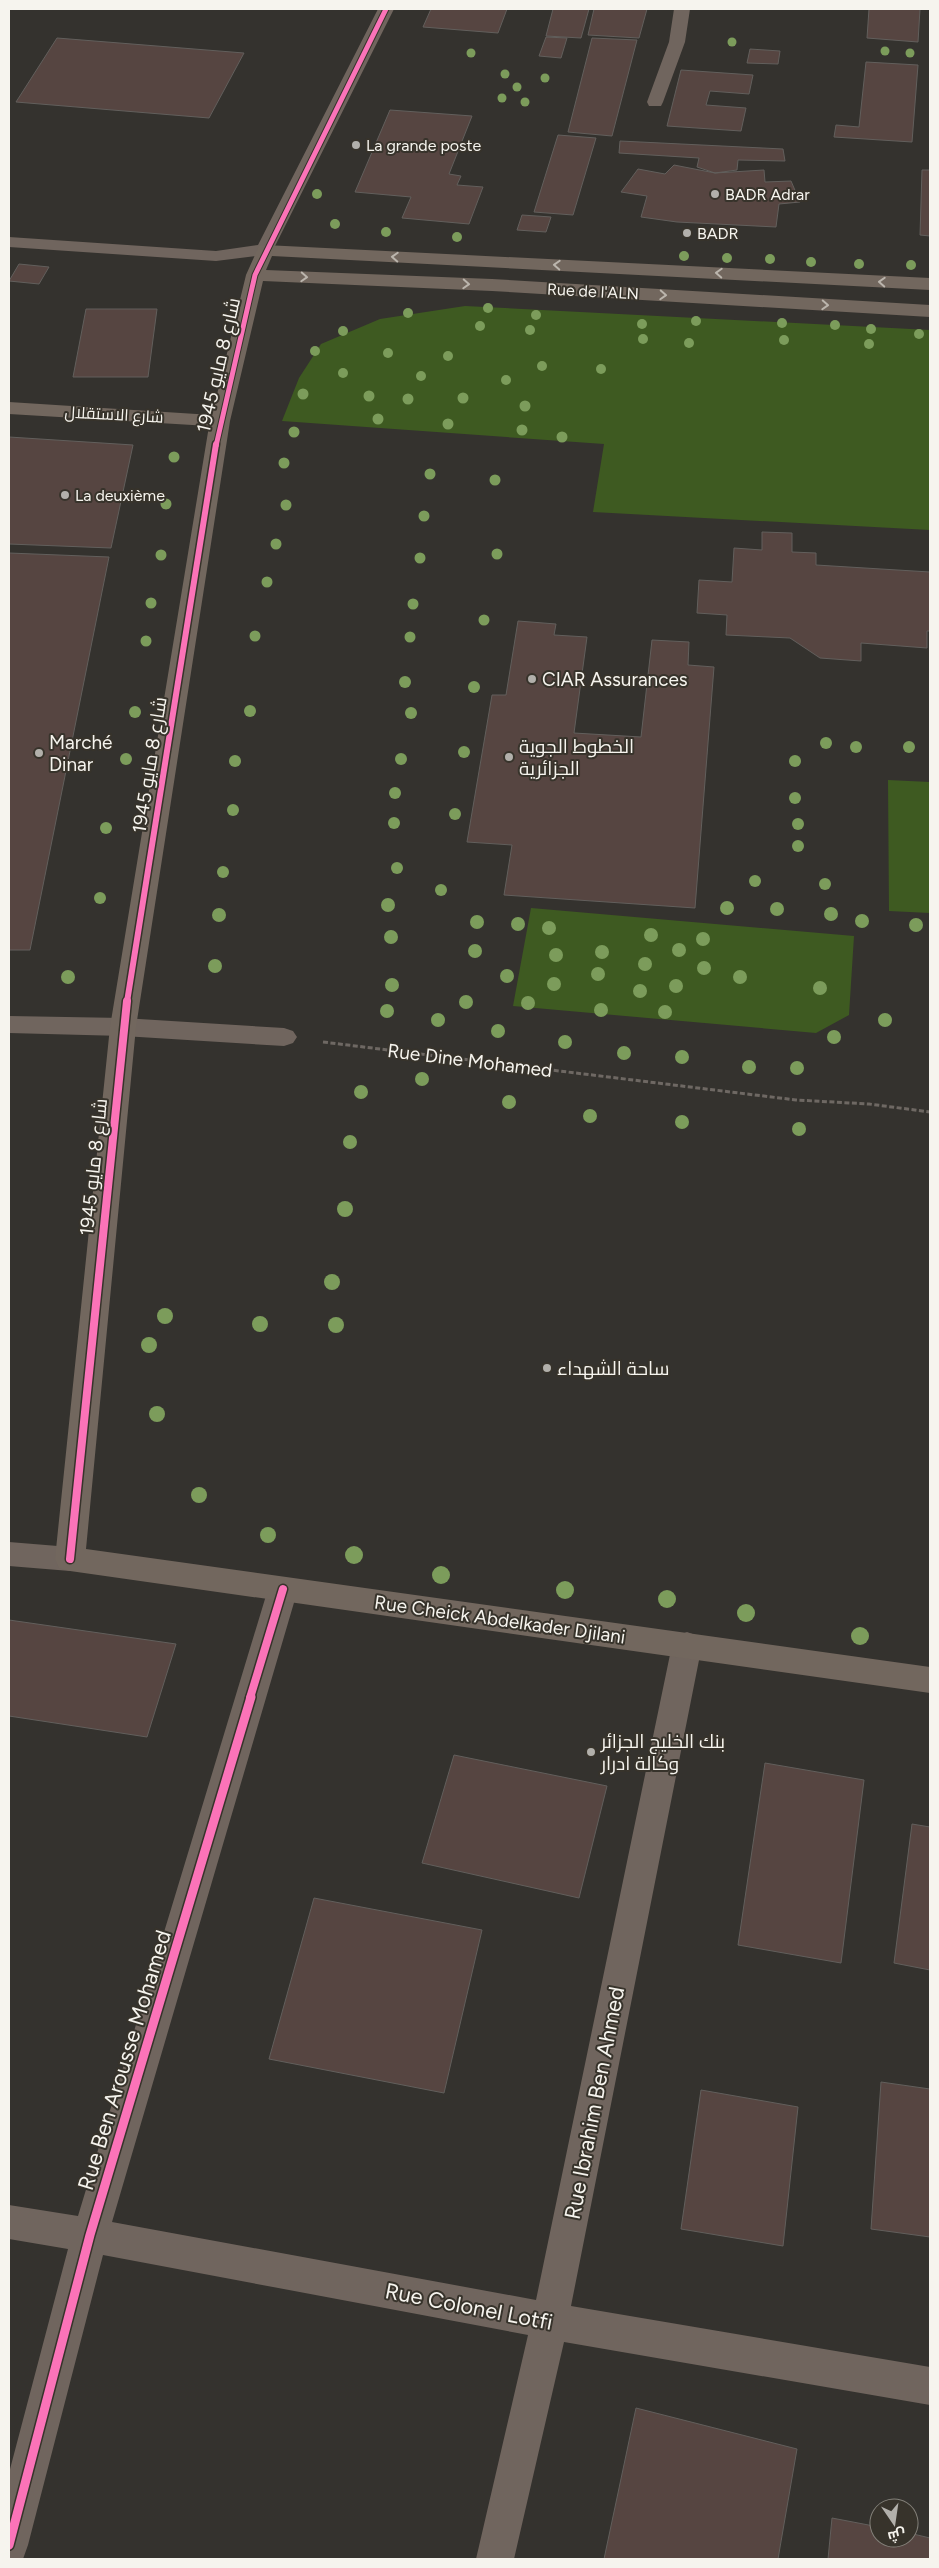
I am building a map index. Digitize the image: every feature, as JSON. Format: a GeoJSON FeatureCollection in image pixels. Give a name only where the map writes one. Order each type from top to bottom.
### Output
{"type":"FeatureCollection","features":[{"type":"Feature","properties":{"kind":"street","name":"شارع 8 مايو 1945"},"geometry":{"type":"LineString","coordinates":[[70,1559],[123,1027],[220,420],[255,274],[265,250],[386,9]]}},
{"type":"Feature","properties":{"kind":"street"},"geometry":{"type":"LineString","coordinates":[[655,102],[677,42],[682,9]]}},
{"type":"Feature","properties":{"kind":"street"},"geometry":{"type":"LineString","coordinates":[[9,242],[216,256],[265,250]]}},
{"type":"Feature","properties":{"kind":"street","name":"Rue de l'ALN"},"geometry":{"type":"LineString","coordinates":[[265,250],[930,284]]}},
{"type":"Feature","properties":{"kind":"street"},"geometry":{"type":"LineString","coordinates":[[216,256],[255,274]]}},
{"type":"Feature","properties":{"kind":"street","name":"Rue de l'ALN"},"geometry":{"type":"LineString","coordinates":[[255,274],[502,286],[930,311]]}},
{"type":"Feature","properties":{"kind":"street","name":"شارع الاستقلال"},"geometry":{"type":"LineString","coordinates":[[9,408],[220,420]]}},
{"type":"Feature","properties":{"kind":"street"},"geometry":{"type":"LineString","coordinates":[[9,1024],[123,1027],[284,1037]]}},
{"type":"Feature","properties":{"kind":"street"},"geometry":{"type":"LineString","coordinates":[[9,1554],[70,1559]]}},
{"type":"Feature","properties":{"kind":"street","name":"Rue Cheick Abdelkader Djilani"},"geometry":{"type":"LineString","coordinates":[[70,1559],[930,1680]]}},
{"type":"Feature","properties":{"kind":"street","name":"Rue Ben Arousse Mohamed"},"geometry":{"type":"LineString","coordinates":[[9,2545],[90,2235],[283,1589]]}},
{"type":"Feature","properties":{"kind":"street","name":"Rue Ibrahim Ben Ahmed"},"geometry":{"type":"LineString","coordinates":[[495,2559],[550,2321],[687,1646]]}},
{"type":"Feature","properties":{"kind":"street","name":"Rue Colonel Lotfi"},"geometry":{"type":"LineString","coordinates":[[9,2222],[90,2235],[550,2321],[930,2386]]}},
{"type":"Feature","properties":{"kind":"green space"},"geometry":{"type":"Polygon","coordinates":[[[465,306],[930,330],[930,530],[593,512],[604,444],[282,421],[299,378],[321,344],[380,319],[465,306]]]}},
{"type":"Feature","properties":{"kind":"green space"},"geometry":{"type":"Polygon","coordinates":[[[888,780],[930,782],[930,913],[889,911],[888,780]]]}},
{"type":"Feature","properties":{"kind":"green space"},"geometry":{"type":"Polygon","coordinates":[[[531,908],[854,936],[849,1015],[816,1033],[513,1006],[531,908]]]}},
{"type":"Feature","properties":{"kind":"building"},"geometry":{"type":"Polygon","coordinates":[[[431,9],[507,9],[498,33],[423,27],[431,9]]]}},
{"type":"Feature","properties":{"kind":"building"},"geometry":{"type":"Polygon","coordinates":[[[553,9],[589,9],[581,38],[546,36],[553,9]]]}},
{"type":"Feature","properties":{"kind":"building"},"geometry":{"type":"Polygon","coordinates":[[[594,9],[647,9],[639,38],[588,35],[594,9]]]}},
{"type":"Feature","properties":{"kind":"building"},"geometry":{"type":"Polygon","coordinates":[[[869,9],[920,9],[918,42],[867,38],[869,9]]]}},
{"type":"Feature","properties":{"kind":"building"},"geometry":{"type":"Polygon","coordinates":[[[546,37],[567,38],[561,58],[539,56],[546,37]]]}},
{"type":"Feature","properties":{"kind":"building"},"geometry":{"type":"Polygon","coordinates":[[[57,38],[244,53],[209,118],[16,102],[57,38]]]}},
{"type":"Feature","properties":{"kind":"building"},"geometry":{"type":"Polygon","coordinates":[[[592,38],[637,40],[612,136],[568,132],[592,38]]]}},
{"type":"Feature","properties":{"kind":"building"},"geometry":{"type":"Polygon","coordinates":[[[750,49],[780,51],[778,64],[747,63],[750,49]]]}},
{"type":"Feature","properties":{"kind":"building"},"geometry":{"type":"Polygon","coordinates":[[[866,62],[918,65],[912,142],[834,137],[836,125],[859,127],[866,62]]]}},
{"type":"Feature","properties":{"kind":"building"},"geometry":{"type":"Polygon","coordinates":[[[681,70],[753,75],[749,94],[710,91],[706,105],[746,108],[741,131],[667,126],[681,70]]]}},
{"type":"Feature","properties":{"kind":"building"},"geometry":{"type":"Polygon","coordinates":[[[390,110],[472,116],[449,174],[461,176],[457,185],[483,187],[469,224],[402,218],[411,197],[355,192],[390,110]]]}},
{"type":"Feature","properties":{"kind":"building"},"geometry":{"type":"Polygon","coordinates":[[[558,135],[596,138],[573,215],[534,212],[558,135]]]}},
{"type":"Feature","properties":{"kind":"building"},"geometry":{"type":"Polygon","coordinates":[[[620,141],[783,149],[785,161],[738,160],[737,170],[715,173],[697,167],[699,158],[619,153],[620,141]]]}},
{"type":"Feature","properties":{"kind":"building","name":"BADR Adrar"},"geometry":{"type":"Polygon","coordinates":[[[674,165],[715,173],[764,170],[765,182],[791,181],[800,202],[779,204],[776,227],[677,222],[641,217],[647,196],[621,192],[638,169],[665,174],[674,165]]]}},
{"type":"Feature","properties":{"kind":"building"},"geometry":{"type":"Polygon","coordinates":[[[922,170],[930,170],[930,236],[920,235],[922,170]]]}},
{"type":"Feature","properties":{"kind":"building"},"geometry":{"type":"Polygon","coordinates":[[[522,215],[551,217],[546,232],[517,230],[522,215]]]}},
{"type":"Feature","properties":{"kind":"building"},"geometry":{"type":"Polygon","coordinates":[[[19,264],[49,267],[39,284],[9,281],[19,264]]]}},
{"type":"Feature","properties":{"kind":"building"},"geometry":{"type":"Polygon","coordinates":[[[86,309],[157,309],[148,377],[73,377],[86,309]]]}},
{"type":"Feature","properties":{"kind":"building","name":"La deuxième"},"geometry":{"type":"Polygon","coordinates":[[[9,437],[133,445],[111,548],[9,544],[9,437]]]}},
{"type":"Feature","properties":{"kind":"building"},"geometry":{"type":"Polygon","coordinates":[[[762,532],[792,533],[792,552],[816,553],[816,565],[930,572],[930,631],[927,631],[927,648],[861,643],[861,661],[820,658],[790,638],[726,635],[727,615],[697,613],[699,580],[732,582],[734,548],[762,550],[762,532]]]}},
{"type":"Feature","properties":{"kind":"building","name":"Marché Dinar"},"geometry":{"type":"Polygon","coordinates":[[[9,553],[109,557],[30,950],[9,950],[9,553]]]}},
{"type":"Feature","properties":{"kind":"building"},"geometry":{"type":"Polygon","coordinates":[[[518,621],[556,624],[554,635],[587,637],[574,733],[641,737],[652,640],[689,642],[688,665],[714,667],[695,908],[504,895],[512,845],[467,842],[492,695],[506,695],[518,621]]]}},
{"type":"Feature","properties":{"kind":"building"},"geometry":{"type":"Polygon","coordinates":[[[9,1620],[176,1644],[147,1737],[9,1716],[9,1620]]]}},
{"type":"Feature","properties":{"kind":"building"},"geometry":{"type":"Polygon","coordinates":[[[454,1755],[607,1786],[579,1898],[422,1863],[454,1755]]]}},
{"type":"Feature","properties":{"kind":"building"},"geometry":{"type":"Polygon","coordinates":[[[765,1763],[864,1780],[841,1963],[738,1945],[765,1763]]]}},
{"type":"Feature","properties":{"kind":"building"},"geometry":{"type":"Polygon","coordinates":[[[912,1824],[930,1827],[930,1970],[894,1963],[912,1824]]]}},
{"type":"Feature","properties":{"kind":"building"},"geometry":{"type":"Polygon","coordinates":[[[314,1898],[482,1930],[444,2093],[269,2059],[314,1898]]]}},
{"type":"Feature","properties":{"kind":"building"},"geometry":{"type":"Polygon","coordinates":[[[881,2082],[930,2089],[930,2237],[871,2229],[881,2082]]]}},
{"type":"Feature","properties":{"kind":"building"},"geometry":{"type":"Polygon","coordinates":[[[701,2090],[798,2107],[783,2246],[681,2229],[701,2090]]]}},
{"type":"Feature","properties":{"kind":"building"},"geometry":{"type":"Polygon","coordinates":[[[636,2408],[797,2449],[778,2559],[604,2559],[636,2408]]]}},
{"type":"Feature","properties":{"kind":"building"},"geometry":{"type":"Polygon","coordinates":[[[832,2518],[869,2525],[869,2548],[919,2548],[919,2535],[930,2538],[930,2559],[828,2559],[832,2518]]]}},
{"type":"Feature","properties":{"kind":"cycle path"},"geometry":{"type":"LineString","coordinates":[[70,1559],[123,1027],[220,421],[255,275],[386,9]]}},
{"type":"Feature","properties":{"kind":"cycle path"},"geometry":{"type":"LineString","coordinates":[[9,2545],[90,2235],[283,1589]]}},
{"type":"Feature","properties":{"kind":"place","name":"La grande poste"},"geometry":{"type":"Point","coordinates":[356,145]}},
{"type":"Feature","properties":{"kind":"place","name":"BADR Adrar"},"geometry":{"type":"Point","coordinates":[715,194]}},
{"type":"Feature","properties":{"kind":"place","name":"BADR"},"geometry":{"type":"Point","coordinates":[687,233]}},
{"type":"Feature","properties":{"kind":"place","name":"La deuxième"},"geometry":{"type":"Point","coordinates":[65,495]}},
{"type":"Feature","properties":{"kind":"place","name":"CIAR Assurances"},"geometry":{"type":"Point","coordinates":[532,679]}},
{"type":"Feature","properties":{"kind":"place","name":"Marché Dinar"},"geometry":{"type":"Point","coordinates":[39,753]}},
{"type":"Feature","properties":{"kind":"place","name":"الخطوط الجوية الجزائرية"},"geometry":{"type":"Point","coordinates":[509,757]}},
{"type":"Feature","properties":{"kind":"place","name":"ساحة الشهداء"},"geometry":{"type":"Point","coordinates":[547,1368]}},
{"type":"Feature","properties":{"kind":"place","name":"بنك الخليج الجزائر وكالة ادرار"},"geometry":{"type":"Point","coordinates":[591,1752]}}]}
